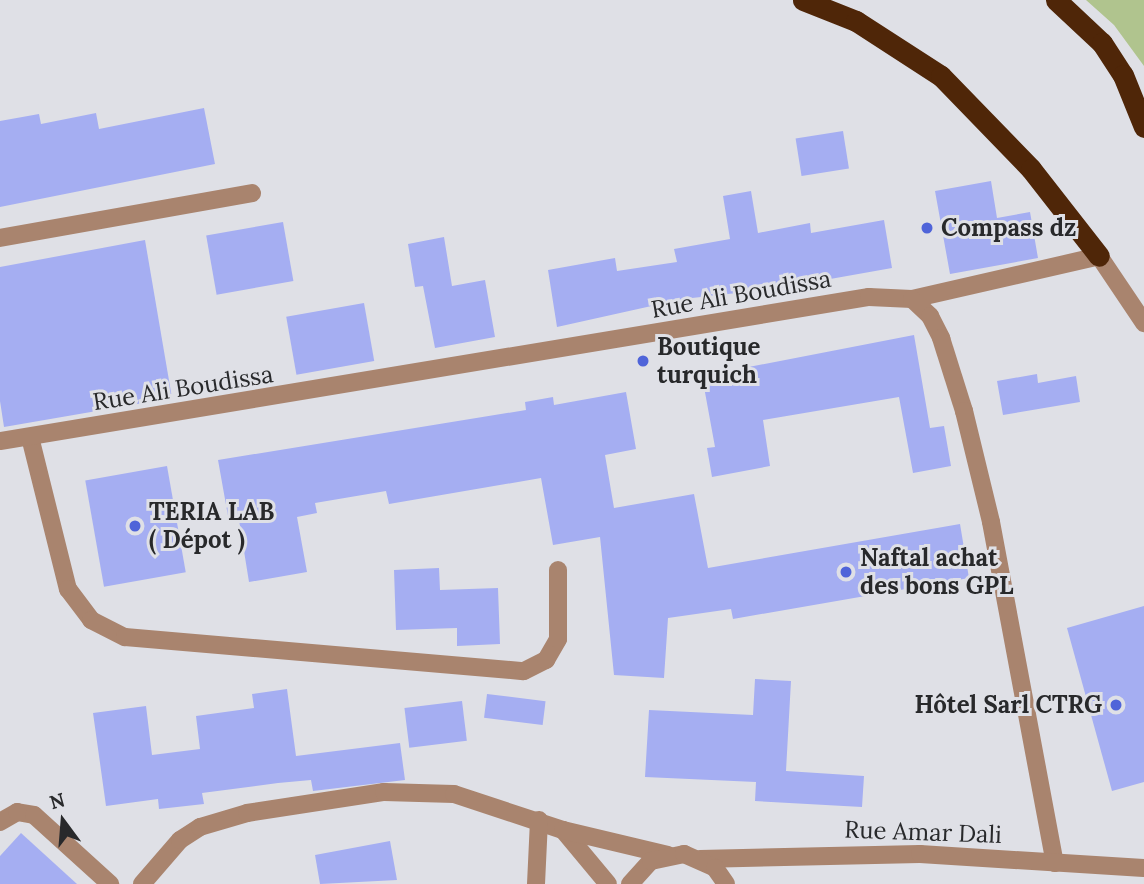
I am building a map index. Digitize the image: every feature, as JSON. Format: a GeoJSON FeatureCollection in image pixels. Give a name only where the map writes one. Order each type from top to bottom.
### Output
{"type":"FeatureCollection","features":[{"type":"Feature","properties":{"kind":"highway"},"geometry":{"type":"LineString","coordinates":[[803,0],[856,21],[941,76],[1031,169],[1099,256]]}},
{"type":"Feature","properties":{"kind":"highway"},"geometry":{"type":"LineString","coordinates":[[1056,0],[1102,43],[1123,75],[1144,127]]}},
{"type":"Feature","properties":{"kind":"street"},"geometry":{"type":"LineString","coordinates":[[0,238],[252,192]]}},
{"type":"Feature","properties":{"kind":"street","name":"Rue Ali Boudissa"},"geometry":{"type":"LineString","coordinates":[[0,441],[869,297],[912,299],[1099,256]]}},
{"type":"Feature","properties":{"kind":"street"},"geometry":{"type":"LineString","coordinates":[[1099,256],[1144,322]]}},
{"type":"Feature","properties":{"kind":"street"},"geometry":{"type":"LineString","coordinates":[[912,299],[930,316],[941,338],[964,411],[991,522],[1055,863]]}},
{"type":"Feature","properties":{"kind":"street"},"geometry":{"type":"LineString","coordinates":[[30,436],[68,589],[91,620],[125,637],[524,671],[546,660],[558,639],[558,570]]}},
{"type":"Feature","properties":{"kind":"street","name":"Rue Amar Dali"},"geometry":{"type":"LineString","coordinates":[[142,884],[180,840],[200,827],[247,813],[384,792],[419,791],[475,799],[563,830],[668,855],[701,859],[862,853],[1144,868]]}},
{"type":"Feature","properties":{"kind":"street"},"geometry":{"type":"LineString","coordinates":[[0,822],[17,812],[33,815],[110,884]]}},
{"type":"Feature","properties":{"kind":"street"},"geometry":{"type":"LineString","coordinates":[[536,884],[539,820]]}},
{"type":"Feature","properties":{"kind":"street"},"geometry":{"type":"LineString","coordinates":[[563,830],[608,884]]}},
{"type":"Feature","properties":{"kind":"street"},"geometry":{"type":"LineString","coordinates":[[630,884],[651,861],[668,855]]}},
{"type":"Feature","properties":{"kind":"street"},"geometry":{"type":"LineString","coordinates":[[701,859],[726,884]]}},
{"type":"Feature","properties":{"kind":"green space"},"geometry":{"type":"Polygon","coordinates":[[[1086,0],[1144,0],[1144,66],[1114,25],[1086,0]]]}},
{"type":"Feature","properties":{"kind":"building"},"geometry":{"type":"Polygon","coordinates":[[[204,108],[215,164],[0,207],[0,121],[39,114],[41,124],[96,113],[99,129],[204,108]]]}},
{"type":"Feature","properties":{"kind":"building"},"geometry":{"type":"Polygon","coordinates":[[[843,131],[849,169],[802,176],[796,139],[843,131]]]}},
{"type":"Feature","properties":{"kind":"building"},"geometry":{"type":"Polygon","coordinates":[[[991,181],[997,218],[1030,212],[1038,258],[950,274],[935,191],[991,181]]]}},
{"type":"Feature","properties":{"kind":"building"},"geometry":{"type":"Polygon","coordinates":[[[751,191],[758,233],[810,223],[811,233],[884,220],[892,268],[774,289],[683,299],[557,327],[548,270],[615,258],[617,271],[677,262],[674,249],[730,239],[723,196],[751,191]]]}},
{"type":"Feature","properties":{"kind":"building"},"geometry":{"type":"Polygon","coordinates":[[[283,222],[293,281],[217,295],[206,236],[283,222]]]}},
{"type":"Feature","properties":{"kind":"building"},"geometry":{"type":"Polygon","coordinates":[[[444,237],[452,286],[485,280],[495,337],[435,348],[423,286],[415,287],[408,244],[444,237]]]}},
{"type":"Feature","properties":{"kind":"building"},"geometry":{"type":"Polygon","coordinates":[[[145,240],[172,398],[4,427],[0,401],[0,267],[145,240]]]}},
{"type":"Feature","properties":{"kind":"building"},"geometry":{"type":"Polygon","coordinates":[[[364,303],[374,361],[296,375],[286,317],[364,303]]]}},
{"type":"Feature","properties":{"kind":"building"},"geometry":{"type":"Polygon","coordinates":[[[914,335],[930,428],[944,426],[951,466],[913,473],[899,397],[763,420],[770,466],[712,477],[707,448],[715,447],[702,376],[914,335]]]}},
{"type":"Feature","properties":{"kind":"building"},"geometry":{"type":"Polygon","coordinates":[[[1037,374],[1038,383],[1076,376],[1080,402],[1003,415],[997,381],[1037,374]]]}},
{"type":"Feature","properties":{"kind":"building"},"geometry":{"type":"Polygon","coordinates":[[[626,392],[636,449],[605,455],[614,508],[694,494],[708,568],[960,524],[969,578],[733,619],[731,609],[668,618],[664,678],[614,675],[600,537],[553,545],[541,478],[389,504],[386,491],[315,503],[317,513],[297,517],[307,572],[249,582],[238,514],[228,516],[218,460],[526,410],[525,402],[553,397],[554,405],[626,392]]]}},
{"type":"Feature","properties":{"kind":"building","name":"TERIA LAB ( Dépot )"},"geometry":{"type":"Polygon","coordinates":[[[167,466],[186,572],[104,587],[85,480],[167,466]]]}},
{"type":"Feature","properties":{"kind":"building"},"geometry":{"type":"Polygon","coordinates":[[[439,568],[440,590],[498,588],[500,644],[457,646],[457,628],[396,630],[394,570],[439,568]]]}},
{"type":"Feature","properties":{"kind":"building","name":"Hôtel Sarl CTRG"},"geometry":{"type":"Polygon","coordinates":[[[1144,606],[1144,782],[1112,791],[1067,628],[1144,606]]]}},
{"type":"Feature","properties":{"kind":"building"},"geometry":{"type":"Polygon","coordinates":[[[755,679],[791,681],[786,771],[864,776],[862,807],[755,801],[756,782],[645,777],[649,710],[753,715],[755,679]]]}},
{"type":"Feature","properties":{"kind":"building"},"geometry":{"type":"Polygon","coordinates":[[[287,689],[296,756],[400,743],[405,780],[313,791],[311,780],[202,793],[204,804],[159,809],[158,799],[106,806],[93,713],[146,706],[152,755],[200,749],[196,716],[254,708],[252,694],[287,689]]]}},
{"type":"Feature","properties":{"kind":"building"},"geometry":{"type":"Polygon","coordinates":[[[487,694],[546,701],[543,725],[484,718],[487,694]]]}},
{"type":"Feature","properties":{"kind":"building"},"geometry":{"type":"Polygon","coordinates":[[[462,701],[467,741],[409,748],[404,708],[462,701]]]}},
{"type":"Feature","properties":{"kind":"building"},"geometry":{"type":"Polygon","coordinates":[[[21,833],[77,884],[0,884],[0,856],[21,833]]]}},
{"type":"Feature","properties":{"kind":"building"},"geometry":{"type":"Polygon","coordinates":[[[390,841],[397,880],[320,884],[315,855],[390,841]]]}},
{"type":"Feature","properties":{"kind":"place","name":"Compass dz"},"geometry":{"type":"Point","coordinates":[927,228]}},
{"type":"Feature","properties":{"kind":"place","name":"Boutique turquich"},"geometry":{"type":"Point","coordinates":[643,361]}},
{"type":"Feature","properties":{"kind":"place","name":"TERIA LAB ( Dépot )"},"geometry":{"type":"Point","coordinates":[135,526]}},
{"type":"Feature","properties":{"kind":"place","name":"Naftal achat des bons GPL"},"geometry":{"type":"Point","coordinates":[846,572]}},
{"type":"Feature","properties":{"kind":"place","name":"Hôtel Sarl CTRG"},"geometry":{"type":"Point","coordinates":[1116,705]}}]}
